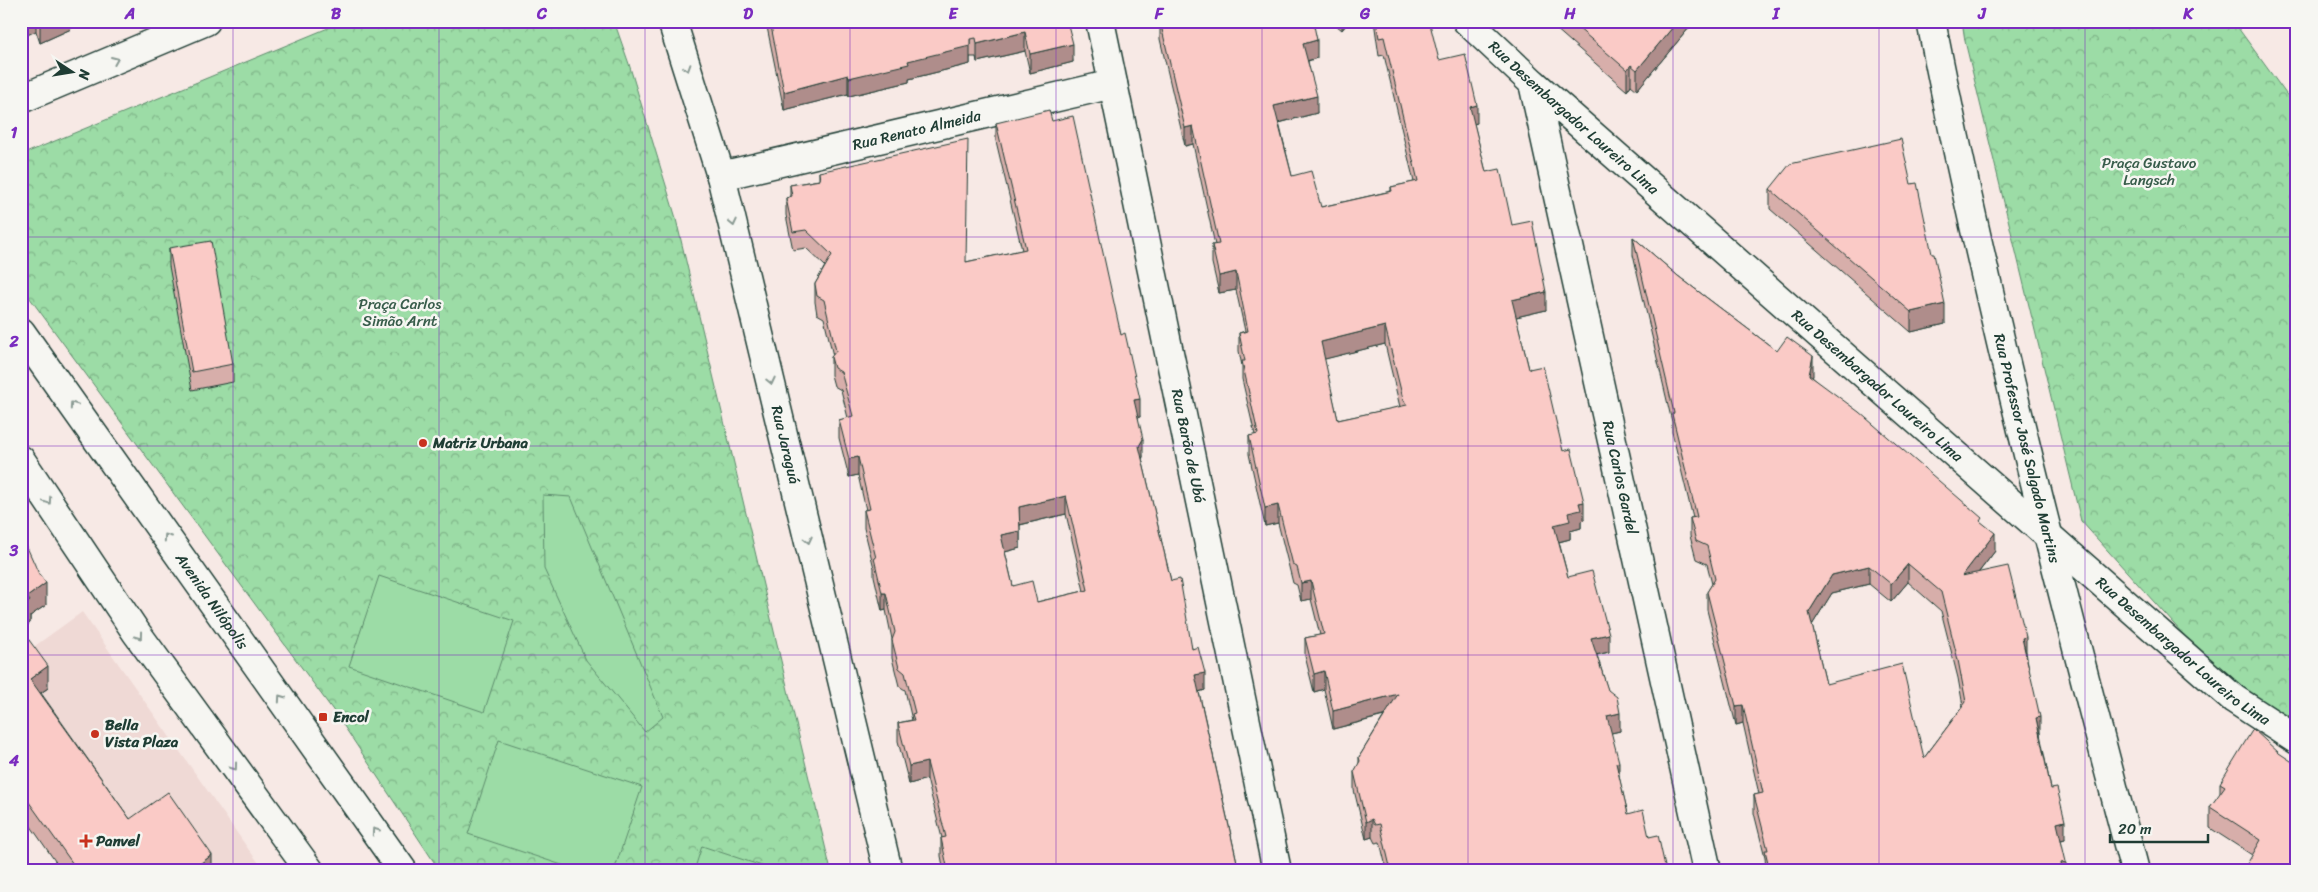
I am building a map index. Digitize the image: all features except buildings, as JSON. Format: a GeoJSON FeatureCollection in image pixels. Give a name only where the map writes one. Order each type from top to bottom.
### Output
{"type":"FeatureCollection","features":[{"type":"Feature","properties":{"kind":"street"},"geometry":{"type":"LineString","coordinates":[[21,99],[206,21]]}},
{"type":"Feature","properties":{"kind":"street","name":"Rua Jaraguá"},"geometry":{"type":"LineString","coordinates":[[672,21],[721,176],[888,871]]}},
{"type":"Feature","properties":{"kind":"street","name":"Rua Barão de Ubá"},"geometry":{"type":"LineString","coordinates":[[1100,21],[1277,871]]}},
{"type":"Feature","properties":{"kind":"street","name":"Rua Desembargador Loureiro Lima"},"geometry":{"type":"LineString","coordinates":[[1467,21],[1533,83],[2234,699],[2297,740]]}},
{"type":"Feature","properties":{"kind":"street","name":"Rua Professor José Salgado Martins"},"geometry":{"type":"LineString","coordinates":[[1931,21],[1959,162],[2047,534],[2135,871]]}},
{"type":"Feature","properties":{"kind":"street","name":"Rua Carlos Gardel"},"geometry":{"type":"LineString","coordinates":[[1533,83],[1707,871]]}},
{"type":"Feature","properties":{"kind":"street","name":"Rua Renato Almeida"},"geometry":{"type":"LineString","coordinates":[[721,176],[1113,84]]}},
{"type":"Feature","properties":{"kind":"street","name":"Avenida Nilópolis"},"geometry":{"type":"LineString","coordinates":[[21,332],[403,871]]}},
{"type":"Feature","properties":{"kind":"street"},"geometry":{"type":"LineString","coordinates":[[21,460],[136,632],[310,871]]}},
{"type":"Feature","properties":{"kind":"shaded area","name":"Bella Vista Plaza"},"geometry":{"type":"Polygon","coordinates":[[[82,612],[265,871],[62,871],[21,812],[21,656],[82,612]]]}},
{"type":"Feature","properties":{"kind":"green space","name":"Praça Carlos Simão Arnt"},"geometry":{"type":"Polygon","coordinates":[[[345,21],[614,21],[675,215],[831,871],[440,871],[338,717],[21,286],[21,155],[345,21]]]}},
{"type":"Feature","properties":{"kind":"green space","name":"Praça Gustavo Langsch"},"geometry":{"type":"Polygon","coordinates":[[[1962,21],[2233,21],[2297,109],[2297,720],[2238,695],[2081,521],[1965,41],[1962,21]]]}},
{"type":"Feature","properties":{"kind":"green space"},"geometry":{"type":"Polygon","coordinates":[[[543,495],[571,497],[663,717],[645,732],[586,660],[544,569],[543,495]]]}},
{"type":"Feature","properties":{"kind":"green space"},"geometry":{"type":"Polygon","coordinates":[[[379,576],[514,621],[484,712],[349,666],[379,576]]]}},
{"type":"Feature","properties":{"kind":"green space"},"geometry":{"type":"Polygon","coordinates":[[[499,740],[642,787],[614,871],[580,871],[468,834],[499,740]]]}},
{"type":"Feature","properties":{"kind":"green space"},"geometry":{"type":"Polygon","coordinates":[[[702,846],[777,871],[694,871],[702,846]]]}},
{"type":"Feature","properties":{"kind":"place","name":"Matriz Urbana"},"geometry":{"type":"Point","coordinates":[423,443]}},
{"type":"Feature","properties":{"kind":"place","name":"Encol"},"geometry":{"type":"Point","coordinates":[323,717]}},
{"type":"Feature","properties":{"kind":"place","name":"Bella Vista Plaza"},"geometry":{"type":"Point","coordinates":[95,734]}},
{"type":"Feature","properties":{"kind":"place","name":"Panvel"},"geometry":{"type":"Point","coordinates":[86,841]}}]}
